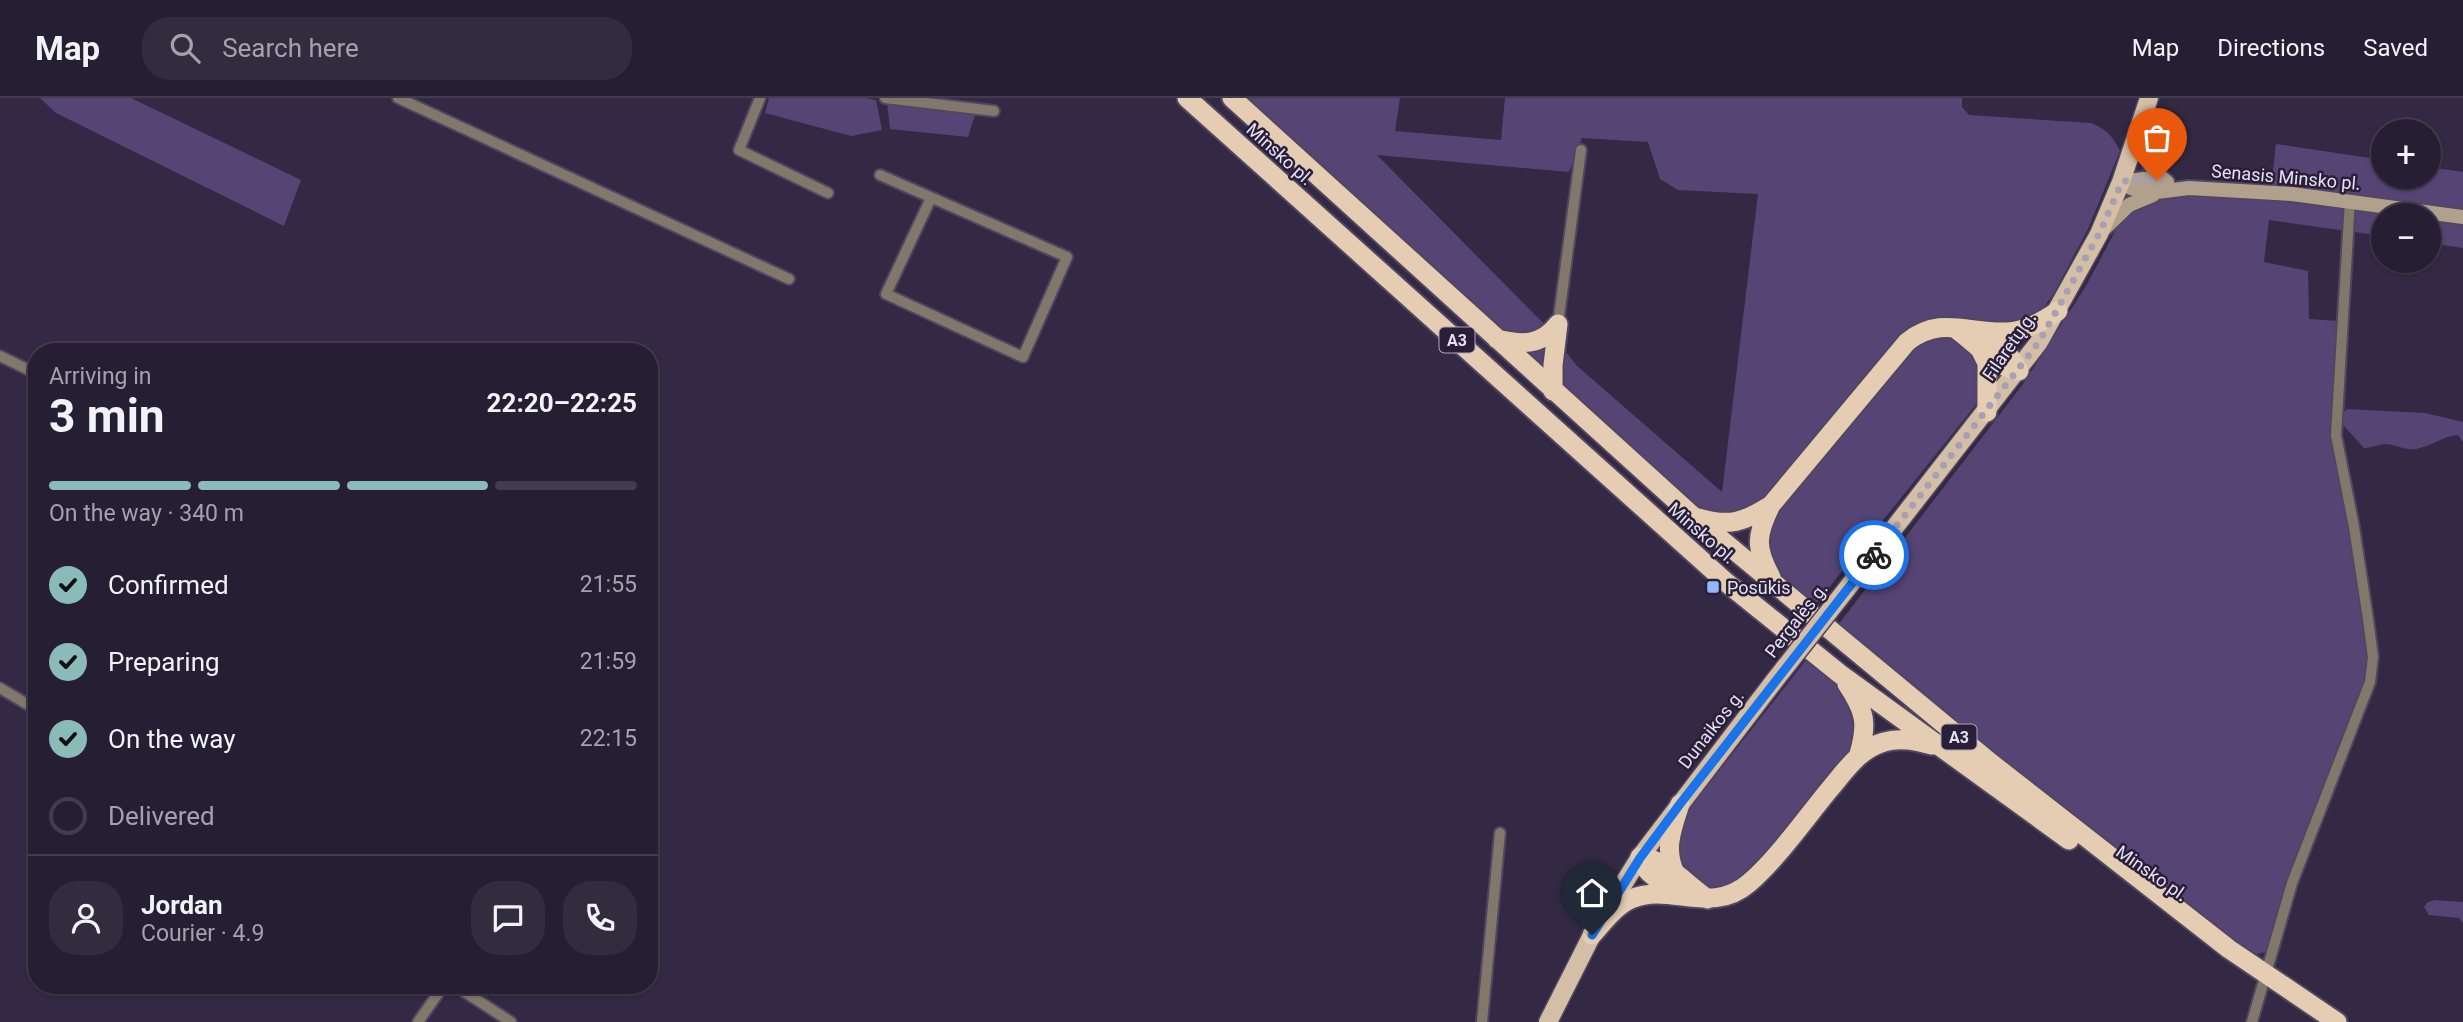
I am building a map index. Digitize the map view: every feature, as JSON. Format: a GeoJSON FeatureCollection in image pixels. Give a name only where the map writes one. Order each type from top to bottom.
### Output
{"type":"FeatureCollection","features":[{"type":"Feature","properties":{"kind":"highway","name":"Minsko pl."},"geometry":{"type":"LineString","coordinates":[[1187,98],[1727,583],[1840,674],[1939,747],[2176,917],[2229,949]]}},
{"type":"Feature","properties":{"kind":"highway","name":"Minsko pl."},"geometry":{"type":"LineString","coordinates":[[1232,98],[1694,517],[1991,763],[2229,949],[2337,1022]]}},
{"type":"Feature","properties":{"kind":"highway"},"geometry":{"type":"LineString","coordinates":[[1969,335],[2016,331],[2042,321],[2058,311]]}},
{"type":"Feature","properties":{"kind":"highway"},"geometry":{"type":"LineString","coordinates":[[1495,339],[1526,344],[1543,339],[1558,324]]}},
{"type":"Feature","properties":{"kind":"highway"},"geometry":{"type":"LineString","coordinates":[[1553,391],[1552,365],[1558,324]]}},
{"type":"Feature","properties":{"kind":"highway"},"geometry":{"type":"LineString","coordinates":[[1776,585],[1760,556],[1759,545],[1761,527],[1771,505],[1916,334],[1934,327],[1997,344],[2007,352],[2019,371]]}},
{"type":"Feature","properties":{"kind":"highway"},"geometry":{"type":"LineString","coordinates":[[1969,335],[1987,363],[1987,412]]}},
{"type":"Feature","properties":{"kind":"highway"},"geometry":{"type":"LineString","coordinates":[[1694,517],[1725,524],[1735,523],[1771,505]]}},
{"type":"Feature","properties":{"kind":"highway"},"geometry":{"type":"LineString","coordinates":[[1840,674],[1863,713],[1865,731],[1859,754]]}},
{"type":"Feature","properties":{"kind":"highway"},"geometry":{"type":"LineString","coordinates":[[1592,935],[1621,904],[1632,898],[1732,895],[1750,883],[1859,754],[1887,741],[1901,739],[1939,747]]}},
{"type":"Feature","properties":{"kind":"highway"},"geometry":{"type":"LineString","coordinates":[[1676,875],[1668,852],[1671,830],[1680,804]]}},
{"type":"Feature","properties":{"kind":"highway"},"geometry":{"type":"LineString","coordinates":[[1640,858],[1644,869],[1651,875],[1700,898]]}},
{"type":"Feature","properties":{"kind":"highway"},"geometry":{"type":"LineString","coordinates":[[1640,858],[1655,861],[1676,875],[1700,898]]}},
{"type":"Feature","properties":{"kind":"main road","name":"Filaretų g."},"geometry":{"type":"LineString","coordinates":[[1849,586],[2019,371],[2058,311],[2099,234],[2122,182],[2147,105]]}},
{"type":"Feature","properties":{"kind":"main road"},"geometry":{"type":"LineString","coordinates":[[2099,234],[2129,205],[2162,188],[2148,163],[2145,146],[2147,105]]}},
{"type":"Feature","properties":{"kind":"main road","name":"Senasis Minsko pl."},"geometry":{"type":"LineString","coordinates":[[2122,182],[2144,179],[2162,188],[2350,200],[2463,217]]}},
{"type":"Feature","properties":{"kind":"main road","name":"Pergalės g."},"geometry":{"type":"LineString","coordinates":[[1775,680],[1849,586]]}},
{"type":"Feature","properties":{"kind":"main road","name":"Dunaikos g."},"geometry":{"type":"LineString","coordinates":[[1640,858],[1775,680]]}},
{"type":"Feature","properties":{"kind":"main road"},"geometry":{"type":"LineString","coordinates":[[1548,1022],[1592,935],[1640,858]]}},
{"type":"Feature","properties":{"kind":"street"},"geometry":{"type":"LineString","coordinates":[[398,98],[789,279]]}},
{"type":"Feature","properties":{"kind":"street"},"geometry":{"type":"LineString","coordinates":[[760,98],[739,150],[828,193]]}},
{"type":"Feature","properties":{"kind":"street"},"geometry":{"type":"LineString","coordinates":[[885,98],[994,111]]}},
{"type":"Feature","properties":{"kind":"street"},"geometry":{"type":"LineString","coordinates":[[1558,324],[1581,150]]}},
{"type":"Feature","properties":{"kind":"street"},"geometry":{"type":"LineString","coordinates":[[880,175],[1067,257],[1024,357],[886,294],[931,198]]}},
{"type":"Feature","properties":{"kind":"street"},"geometry":{"type":"LineString","coordinates":[[2252,1022],[2292,883],[2370,682],[2372,670],[2368,619],[2356,540],[2336,435],[2350,200]]}},
{"type":"Feature","properties":{"kind":"street"},"geometry":{"type":"LineString","coordinates":[[0,356],[28,370]]}},
{"type":"Feature","properties":{"kind":"street"},"geometry":{"type":"LineString","coordinates":[[0,688],[28,705]]}},
{"type":"Feature","properties":{"kind":"street"},"geometry":{"type":"LineString","coordinates":[[1482,1022],[1500,833]]}},
{"type":"Feature","properties":{"kind":"street"},"geometry":{"type":"LineString","coordinates":[[418,1022],[438,994]]}},
{"type":"Feature","properties":{"kind":"street"},"geometry":{"type":"LineString","coordinates":[[468,994],[511,1022]]}},
{"type":"Feature","properties":{"kind":"shaded area"},"geometry":{"type":"Polygon","coordinates":[[[40,98],[131,98],[301,180],[284,226],[56,113],[40,98]]]}},
{"type":"Feature","properties":{"kind":"shaded area"},"geometry":{"type":"Polygon","coordinates":[[[769,98],[876,100],[882,130],[851,136],[765,113],[769,98]]]}},
{"type":"Feature","properties":{"kind":"shaded area"},"geometry":{"type":"Polygon","coordinates":[[[1246,98],[1400,98],[1395,131],[1501,140],[1505,98],[1962,98],[1962,107],[1969,115],[2091,123],[2112,137],[2120,151],[2088,229],[2054,293],[2040,313],[2014,326],[1933,318],[1916,325],[1900,335],[1759,505],[1739,517],[1701,509],[1246,98]],[[1582,138],[1569,172],[1377,155],[1544,324],[1577,366],[1722,492],[1758,194],[1678,190],[1660,179],[1648,142],[1582,138]]]}},
{"type":"Feature","properties":{"kind":"shaded area"},"geometry":{"type":"Polygon","coordinates":[[[887,102],[975,115],[968,137],[890,129],[887,102]]]}},
{"type":"Feature","properties":{"kind":"shaded area"},"geometry":{"type":"Polygon","coordinates":[[[2276,144],[2371,158],[2371,189],[2441,189],[2441,169],[2463,172],[2463,248],[2441,245],[2441,203],[2371,203],[2371,234],[2269,220],[2264,262],[2308,271],[2309,319],[2338,321],[2332,409],[2368,639],[2368,674],[2299,852],[2266,952],[2252,955],[2094,834],[1838,625],[2023,384],[2086,286],[2121,220],[2132,208],[2145,202],[2180,197],[2270,198],[2276,144]]]}},
{"type":"Feature","properties":{"kind":"shaded area"},"geometry":{"type":"Polygon","coordinates":[[[1949,335],[1980,357],[1980,395],[1974,407],[1815,605],[1778,576],[1763,545],[1767,523],[1899,361],[1925,339],[1949,335]]]}},
{"type":"Feature","properties":{"kind":"shaded area"},"geometry":{"type":"Polygon","coordinates":[[[2347,409],[2425,413],[2463,422],[2463,442],[2458,435],[2415,449],[2386,444],[2364,448],[2343,425],[2343,413],[2347,409]]]}},
{"type":"Feature","properties":{"kind":"shaded area"},"geometry":{"type":"Polygon","coordinates":[[[1806,660],[1842,688],[1859,716],[1852,751],[1754,868],[1729,887],[1710,890],[1679,871],[1672,843],[1682,818],[1806,660]]]}},
{"type":"Feature","properties":{"kind":"shaded area"},"geometry":{"type":"Polygon","coordinates":[[[2435,900],[2463,902],[2463,923],[2459,918],[2429,915],[2424,907],[2435,900]]]}},
{"type":"Feature","properties":{"kind":"way so far"},"geometry":{"type":"LineString","coordinates":[[1874,555],[2039,342],[2099,234],[2122,182],[2134,179],[2157,180]]}},
{"type":"Feature","properties":{"kind":"place","name":"Posūkis"},"geometry":{"type":"Point","coordinates":[1713,587]}},
{"type":"Feature","properties":{"kind":"route"},"geometry":{"type":"LineString","coordinates":[[1592,935],[1640,858],[1680,804],[1874,555]]}}]}
